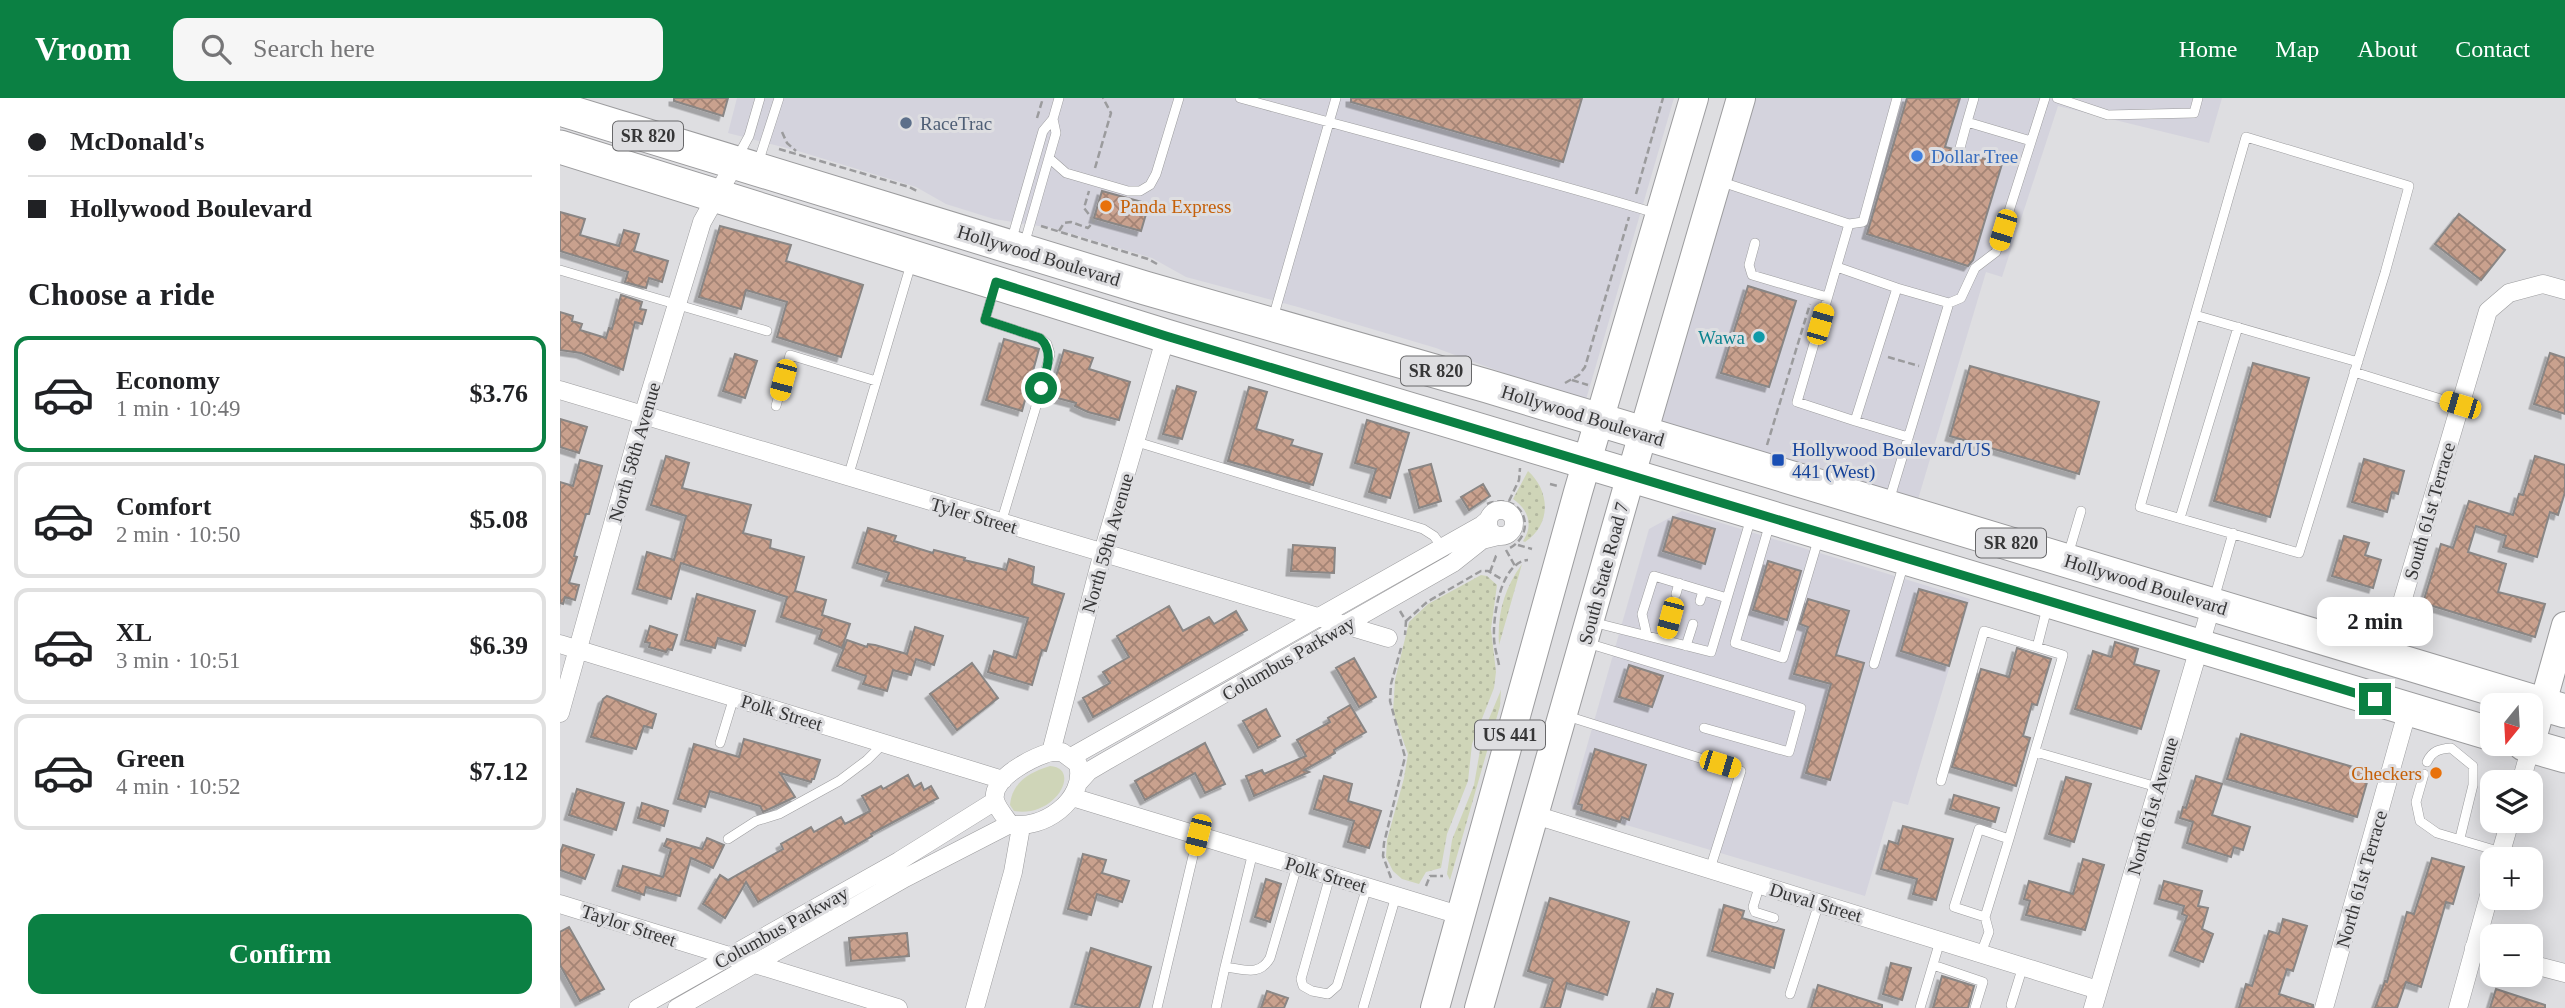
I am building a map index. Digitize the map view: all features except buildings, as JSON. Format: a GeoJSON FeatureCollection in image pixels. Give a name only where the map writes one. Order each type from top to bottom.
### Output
{"type":"FeatureCollection","features":[{"type":"Feature","properties":{"kind":"highway","name":"Hollywood Boulevard"},"geometry":{"type":"LineString","coordinates":[[560,109],[1145,288],[1600,420],[2554,707]]}},
{"type":"Feature","properties":{"kind":"highway","name":"Hollywood Boulevard"},"geometry":{"type":"LineString","coordinates":[[560,147],[718,194],[1166,336],[2408,709],[2454,736],[2480,735]]}},
{"type":"Feature","properties":{"kind":"highway"},"geometry":{"type":"LineString","coordinates":[[1000,284],[1021,271],[1045,275],[1118,296],[1145,288]]}},
{"type":"Feature","properties":{"kind":"highway"},"geometry":{"type":"LineString","coordinates":[[1166,336],[1172,326],[1184,317],[1213,308]]}},
{"type":"Feature","properties":{"kind":"highway"},"geometry":{"type":"LineString","coordinates":[[2543,749],[2565,756]]}},
{"type":"Feature","properties":{"kind":"main road","name":"US 441"},"geometry":{"type":"LineString","coordinates":[[1435,1008],[1587,461],[1694,98]]}},
{"type":"Feature","properties":{"kind":"main road","name":"South State Road 7"},"geometry":{"type":"LineString","coordinates":[[1479,1008],[1741,98]]}},
{"type":"Feature","properties":{"kind":"street","name":"North 58th Avenue"},"geometry":{"type":"LineString","coordinates":[[560,713],[643,416],[702,222],[718,194],[746,165]]}},
{"type":"Feature","properties":{"kind":"street","name":"South 61st Terrace"},"geometry":{"type":"LineString","coordinates":[[2386,656],[2488,311],[2509,293],[2543,284],[2565,290]]}},
{"type":"Feature","properties":{"kind":"street","name":"North 59th Avenue"},"geometry":{"type":"LineString","coordinates":[[1051,752],[1103,552],[1166,336]]}},
{"type":"Feature","properties":{"kind":"street","name":"Tyler Street"},"geometry":{"type":"LineString","coordinates":[[560,390],[1398,640]]}},
{"type":"Feature","properties":{"kind":"street"},"geometry":{"type":"LineString","coordinates":[[1499,510],[1510,513],[1515,522],[1512,532],[1503,537],[1502,543],[1489,530],[1488,520],[1499,510]]}},
{"type":"Feature","properties":{"kind":"street","name":"Columbus Parkway"},"geometry":{"type":"LineString","coordinates":[[1071,757],[1482,526],[1488,520]]}},
{"type":"Feature","properties":{"kind":"street","name":"Columbus Parkway"},"geometry":{"type":"LineString","coordinates":[[1076,789],[1089,771],[1453,564],[1482,540],[1502,543]]}},
{"type":"Feature","properties":{"kind":"street","name":"North 61st Avenue"},"geometry":{"type":"LineString","coordinates":[[2093,1008],[2213,604]]}},
{"type":"Feature","properties":{"kind":"street"},"geometry":{"type":"LineString","coordinates":[[2543,723],[2554,707],[2565,625]]}},
{"type":"Feature","properties":{"kind":"street","name":"Polk Street"},"geometry":{"type":"LineString","coordinates":[[560,644],[1003,780]]}},
{"type":"Feature","properties":{"kind":"street","name":"North 61st Terrace"},"geometry":{"type":"LineString","coordinates":[[2325,1008],[2408,709]]}},
{"type":"Feature","properties":{"kind":"street"},"geometry":{"type":"LineString","coordinates":[[975,1008],[1013,872],[1016,825],[995,801],[996,790],[1003,780],[1038,756],[1062,752],[1071,757],[1078,764],[1076,789],[1058,811],[1016,825]]}},
{"type":"Feature","properties":{"kind":"street","name":"Polk Street"},"geometry":{"type":"LineString","coordinates":[[1076,789],[1198,835],[1297,866],[1367,887],[1393,887],[1459,915]]}},
{"type":"Feature","properties":{"kind":"street","name":"Columbus Parkway"},"geometry":{"type":"LineString","coordinates":[[638,1008],[899,861],[995,801]]}},
{"type":"Feature","properties":{"kind":"street","name":"Duval Street"},"geometry":{"type":"LineString","coordinates":[[1535,815],[2098,990]]}},
{"type":"Feature","properties":{"kind":"street","name":"Columbus Parkway"},"geometry":{"type":"LineString","coordinates":[[677,1008],[905,878],[1016,825]]}},
{"type":"Feature","properties":{"kind":"street","name":"Taylor Street"},"geometry":{"type":"LineString","coordinates":[[560,904],[898,1008]]}},
{"type":"Feature","properties":{"kind":"street"},"geometry":{"type":"LineString","coordinates":[[2458,1008],[2485,910]]}},
{"type":"Feature","properties":{"kind":"street"},"geometry":{"type":"LineString","coordinates":[[2474,948],[2480,950]]}},
{"type":"Feature","properties":{"kind":"street"},"geometry":{"type":"LineString","coordinates":[[2543,968],[2565,974]]}},
{"type":"Feature","properties":{"kind":"lane"},"geometry":{"type":"LineString","coordinates":[[746,165],[749,136],[760,98]]}},
{"type":"Feature","properties":{"kind":"lane"},"geometry":{"type":"LineString","coordinates":[[746,165],[779,98]]}},
{"type":"Feature","properties":{"kind":"lane"},"geometry":{"type":"LineString","coordinates":[[1016,249],[1043,131],[1053,119],[1059,98]]}},
{"type":"Feature","properties":{"kind":"lane"},"geometry":{"type":"LineString","coordinates":[[1049,158],[1066,173],[1128,191],[1140,191],[1150,185],[1156,174],[1179,98]]}},
{"type":"Feature","properties":{"kind":"lane"},"geometry":{"type":"LineString","coordinates":[[1240,98],[1328,124],[1401,140],[1661,214]]}},
{"type":"Feature","properties":{"kind":"lane"},"geometry":{"type":"LineString","coordinates":[[1271,324],[1336,98]]}},
{"type":"Feature","properties":{"kind":"lane"},"geometry":{"type":"LineString","coordinates":[[1717,181],[1849,224],[1863,222],[1897,98]]}},
{"type":"Feature","properties":{"kind":"lane"},"geometry":{"type":"LineString","coordinates":[[1960,148],[1974,98]]}},
{"type":"Feature","properties":{"kind":"lane"},"geometry":{"type":"LineString","coordinates":[[1837,267],[1949,303],[1961,298],[1975,268],[1996,252],[2045,98]]}},
{"type":"Feature","properties":{"kind":"lane"},"geometry":{"type":"LineString","coordinates":[[2057,98],[2108,115],[2194,113],[2198,98]]}},
{"type":"Feature","properties":{"kind":"lane"},"geometry":{"type":"LineString","coordinates":[[1016,249],[1049,158],[1056,133],[1053,119]]}},
{"type":"Feature","properties":{"kind":"lane"},"geometry":{"type":"LineString","coordinates":[[1967,122],[2031,141]]}},
{"type":"Feature","properties":{"kind":"lane"},"geometry":{"type":"LineString","coordinates":[[2246,137],[2409,186],[2358,362],[2299,553],[2140,507],[2246,137]]}},
{"type":"Feature","properties":{"kind":"lane"},"geometry":{"type":"LineString","coordinates":[[1849,224],[1797,402],[1908,437]]}},
{"type":"Feature","properties":{"kind":"lane"},"geometry":{"type":"LineString","coordinates":[[1755,243],[1749,265],[1752,275],[1827,298]]}},
{"type":"Feature","properties":{"kind":"lane"},"geometry":{"type":"LineString","coordinates":[[848,477],[913,256]]}},
{"type":"Feature","properties":{"kind":"lane"},"geometry":{"type":"LineString","coordinates":[[560,270],[766,331]]}},
{"type":"Feature","properties":{"kind":"lane"},"geometry":{"type":"LineString","coordinates":[[1000,284],[985,320],[1040,338],[1049,354],[1001,523]]}},
{"type":"Feature","properties":{"kind":"lane"},"geometry":{"type":"LineString","coordinates":[[1855,421],[1897,288]]}},
{"type":"Feature","properties":{"kind":"lane"},"geometry":{"type":"LineString","coordinates":[[1888,506],[1949,303]]}},
{"type":"Feature","properties":{"kind":"lane"},"geometry":{"type":"LineString","coordinates":[[2195,315],[2358,362]]}},
{"type":"Feature","properties":{"kind":"lane"},"geometry":{"type":"LineString","coordinates":[[2180,518],[2238,327]]}},
{"type":"Feature","properties":{"kind":"lane"},"geometry":{"type":"LineString","coordinates":[[776,406],[790,355],[876,381]]}},
{"type":"Feature","properties":{"kind":"lane"},"geometry":{"type":"LineString","coordinates":[[2354,372],[2460,405]]}},
{"type":"Feature","properties":{"kind":"lane"},"geometry":{"type":"LineString","coordinates":[[1137,442],[1423,529],[1434,536],[1443,547]]}},
{"type":"Feature","properties":{"kind":"lane"},"geometry":{"type":"LineString","coordinates":[[2067,560],[2081,511]]}},
{"type":"Feature","properties":{"kind":"lane"},"geometry":{"type":"LineString","coordinates":[[1762,515],[1735,643],[1783,658],[1820,532]]}},
{"type":"Feature","properties":{"kind":"lane"},"geometry":{"type":"LineString","coordinates":[[1587,632],[1647,636],[1711,652],[1727,598],[1762,515]]}},
{"type":"Feature","properties":{"kind":"lane"},"geometry":{"type":"LineString","coordinates":[[2213,604],[2233,533]]}},
{"type":"Feature","properties":{"kind":"lane"},"geometry":{"type":"LineString","coordinates":[[1874,664],[1906,558]]}},
{"type":"Feature","properties":{"kind":"lane"},"geometry":{"type":"LineString","coordinates":[[1647,636],[1642,614],[1654,576],[1727,598]]}},
{"type":"Feature","properties":{"kind":"lane"},"geometry":{"type":"LineString","coordinates":[[1676,594],[1679,583]]}},
{"type":"Feature","properties":{"kind":"lane"},"geometry":{"type":"LineString","coordinates":[[1700,601],[1703,591]]}},
{"type":"Feature","properties":{"kind":"lane"},"geometry":{"type":"LineString","coordinates":[[2037,647],[2049,601]]}},
{"type":"Feature","properties":{"kind":"lane"},"geometry":{"type":"LineString","coordinates":[[1664,640],[1670,618]]}},
{"type":"Feature","properties":{"kind":"lane"},"geometry":{"type":"LineString","coordinates":[[1686,646],[1693,624]]}},
{"type":"Feature","properties":{"kind":"lane"},"geometry":{"type":"LineString","coordinates":[[1941,781],[1984,631],[2063,655],[1985,916],[1989,932],[1981,953]]}},
{"type":"Feature","properties":{"kind":"lane"},"geometry":{"type":"LineString","coordinates":[[1587,632],[1801,708],[1789,752],[1704,728]]}},
{"type":"Feature","properties":{"kind":"lane"},"geometry":{"type":"LineString","coordinates":[[720,743],[734,697]]}},
{"type":"Feature","properties":{"kind":"lane"},"geometry":{"type":"LineString","coordinates":[[1563,715],[1741,771],[1710,869]]}},
{"type":"Feature","properties":{"kind":"lane"},"geometry":{"type":"LineString","coordinates":[[2429,758],[2454,736],[2473,766],[2473,785],[2460,838]]}},
{"type":"Feature","properties":{"kind":"lane"},"geometry":{"type":"LineString","coordinates":[[728,839],[756,821],[779,814],[839,781],[884,743]]}},
{"type":"Feature","properties":{"kind":"lane"},"geometry":{"type":"LineString","coordinates":[[2036,752],[2157,787]]}},
{"type":"Feature","properties":{"kind":"lane"},"geometry":{"type":"LineString","coordinates":[[2424,774],[2416,802],[2420,821],[2437,833],[2460,838],[2480,847]]}},
{"type":"Feature","properties":{"kind":"lane"},"geometry":{"type":"LineString","coordinates":[[1985,916],[1954,907],[1979,829],[2009,839]]}},
{"type":"Feature","properties":{"kind":"lane"},"geometry":{"type":"LineString","coordinates":[[1157,1008],[1198,835]]}},
{"type":"Feature","properties":{"kind":"lane"},"geometry":{"type":"LineString","coordinates":[[1216,1008],[1253,852]]}},
{"type":"Feature","properties":{"kind":"lane"},"geometry":{"type":"LineString","coordinates":[[1225,967],[1258,971],[1265,967],[1297,866]]}},
{"type":"Feature","properties":{"kind":"lane"},"geometry":{"type":"LineString","coordinates":[[1330,876],[1301,979],[1303,986],[1312,991],[1328,994],[1337,986],[1367,887]]}},
{"type":"Feature","properties":{"kind":"lane"},"geometry":{"type":"LineString","coordinates":[[1760,884],[1753,907],[1755,912],[1774,918]]}},
{"type":"Feature","properties":{"kind":"lane"},"geometry":{"type":"LineString","coordinates":[[1363,1008],[1393,887]]}},
{"type":"Feature","properties":{"kind":"lane"},"geometry":{"type":"LineString","coordinates":[[1790,994],[1819,903]]}},
{"type":"Feature","properties":{"kind":"lane"},"geometry":{"type":"LineString","coordinates":[[1799,926],[1810,930]]}},
{"type":"Feature","properties":{"kind":"lane"},"geometry":{"type":"LineString","coordinates":[[1920,1008],[1940,940]]}},
{"type":"Feature","properties":{"kind":"lane"},"geometry":{"type":"LineString","coordinates":[[1933,965],[1983,982],[1975,1008]]}},
{"type":"Feature","properties":{"kind":"lane"},"geometry":{"type":"LineString","coordinates":[[2011,1005],[2023,966]]}},
{"type":"Feature","properties":{"kind":"path"},"geometry":{"type":"LineString","coordinates":[[1558,408],[1565,383],[1579,375],[1585,366],[1663,98]]}},
{"type":"Feature","properties":{"kind":"path"},"geometry":{"type":"LineString","coordinates":[[782,131],[787,143],[799,153]]}},
{"type":"Feature","properties":{"kind":"path"},"geometry":{"type":"LineString","coordinates":[[1760,468],[1814,292]]}},
{"type":"Feature","properties":{"kind":"path"},"geometry":{"type":"LineString","coordinates":[[1876,354],[1929,369]]}},
{"type":"Feature","properties":{"kind":"path"},"geometry":{"type":"LineString","coordinates":[[1509,501],[1519,480],[1520,468],[1517,459]]}},
{"type":"Feature","properties":{"kind":"path"},"geometry":{"type":"LineString","coordinates":[[1502,543],[1515,566]]}},
{"type":"Feature","properties":{"kind":"path"},"geometry":{"type":"LineString","coordinates":[[1517,544],[1531,549]]}},
{"type":"Feature","properties":{"kind":"path"},"geometry":{"type":"LineString","coordinates":[[1499,664],[1494,638],[1495,614],[1505,581],[1515,566],[1528,560]]}},
{"type":"Feature","properties":{"kind":"path"},"geometry":{"type":"LineString","coordinates":[[1393,887],[1383,856],[1405,757],[1390,701],[1398,640],[1406,621],[1427,602],[1480,571],[1488,571],[1505,581]]}},
{"type":"Feature","properties":{"kind":"path"},"geometry":{"type":"LineString","coordinates":[[1393,598],[1406,621]]}},
{"type":"Feature","properties":{"kind":"path"},"geometry":{"type":"LineString","coordinates":[[1426,888],[1430,876],[1443,876]]}},
{"type":"Feature","properties":{"kind":"shaded area"},"geometry":{"type":"Polygon","coordinates":[[[737,98],[1674,98],[1585,403],[1436,348],[1186,277],[1152,258],[1052,228],[994,219],[946,204],[916,187],[728,133],[737,98]]]}},
{"type":"Feature","properties":{"kind":"shaded area"},"geometry":{"type":"Polygon","coordinates":[[[1748,98],[2222,98],[2209,143],[2058,106],[2002,277],[1986,272],[1916,506],[1646,423],[1748,98]]]}},
{"type":"Feature","properties":{"kind":"shaded area"},"geometry":{"type":"Polygon","coordinates":[[[1682,511],[1970,599],[1908,805],[1893,801],[1865,896],[1572,807],[1571,802],[1649,529],[1682,511]]]}},
{"type":"Feature","properties":{"kind":"green space"},"geometry":{"type":"Polygon","coordinates":[[[1528,471],[1541,488],[1545,507],[1540,526],[1525,542],[1523,541],[1528,529],[1528,518],[1526,512],[1513,499],[1528,471]]]}},
{"type":"Feature","properties":{"kind":"green space"},"geometry":{"type":"Polygon","coordinates":[[[1522,564],[1499,645],[1503,602],[1522,564]]]}},
{"type":"Feature","properties":{"kind":"green space"},"geometry":{"type":"Polygon","coordinates":[[[1481,575],[1487,576],[1497,585],[1491,629],[1496,672],[1494,688],[1472,744],[1468,781],[1447,834],[1441,868],[1426,872],[1419,884],[1402,879],[1393,871],[1386,857],[1387,840],[1408,754],[1393,712],[1395,680],[1409,622],[1428,604],[1481,575]]]}},
{"type":"Feature","properties":{"kind":"green space"},"geometry":{"type":"Polygon","coordinates":[[[1501,690],[1500,706],[1450,880],[1447,874],[1452,840],[1474,785],[1483,733],[1501,690]]]}},
{"type":"Feature","properties":{"kind":"green space"},"geometry":{"type":"Polygon","coordinates":[[[1050,766],[1059,769],[1064,775],[1060,792],[1042,807],[1029,811],[1014,811],[1010,805],[1011,797],[1018,784],[1036,771],[1050,766]]]}},
{"type":"Feature","properties":{"kind":"place","name":"RaceTrac"},"geometry":{"type":"Point","coordinates":[906,123]}},
{"type":"Feature","properties":{"kind":"place","name":"Dollar Tree"},"geometry":{"type":"Point","coordinates":[1917,156]}},
{"type":"Feature","properties":{"kind":"place","name":"Panda Express"},"geometry":{"type":"Point","coordinates":[1106,206]}},
{"type":"Feature","properties":{"kind":"place","name":"Wawa"},"geometry":{"type":"Point","coordinates":[1759,337]}},
{"type":"Feature","properties":{"kind":"place","name":"Hollywood Boulevard/US 441 (West)"},"geometry":{"type":"Point","coordinates":[1778,460]}},
{"type":"Feature","properties":{"kind":"place","name":"Checkers"},"geometry":{"type":"Point","coordinates":[2436,773]}},
{"type":"Feature","properties":{"kind":"route"},"geometry":{"type":"LineString","coordinates":[[1041,388],[1049,354],[1046,345],[1040,338],[985,320],[996,282],[1166,336],[2375,699]]}}]}
